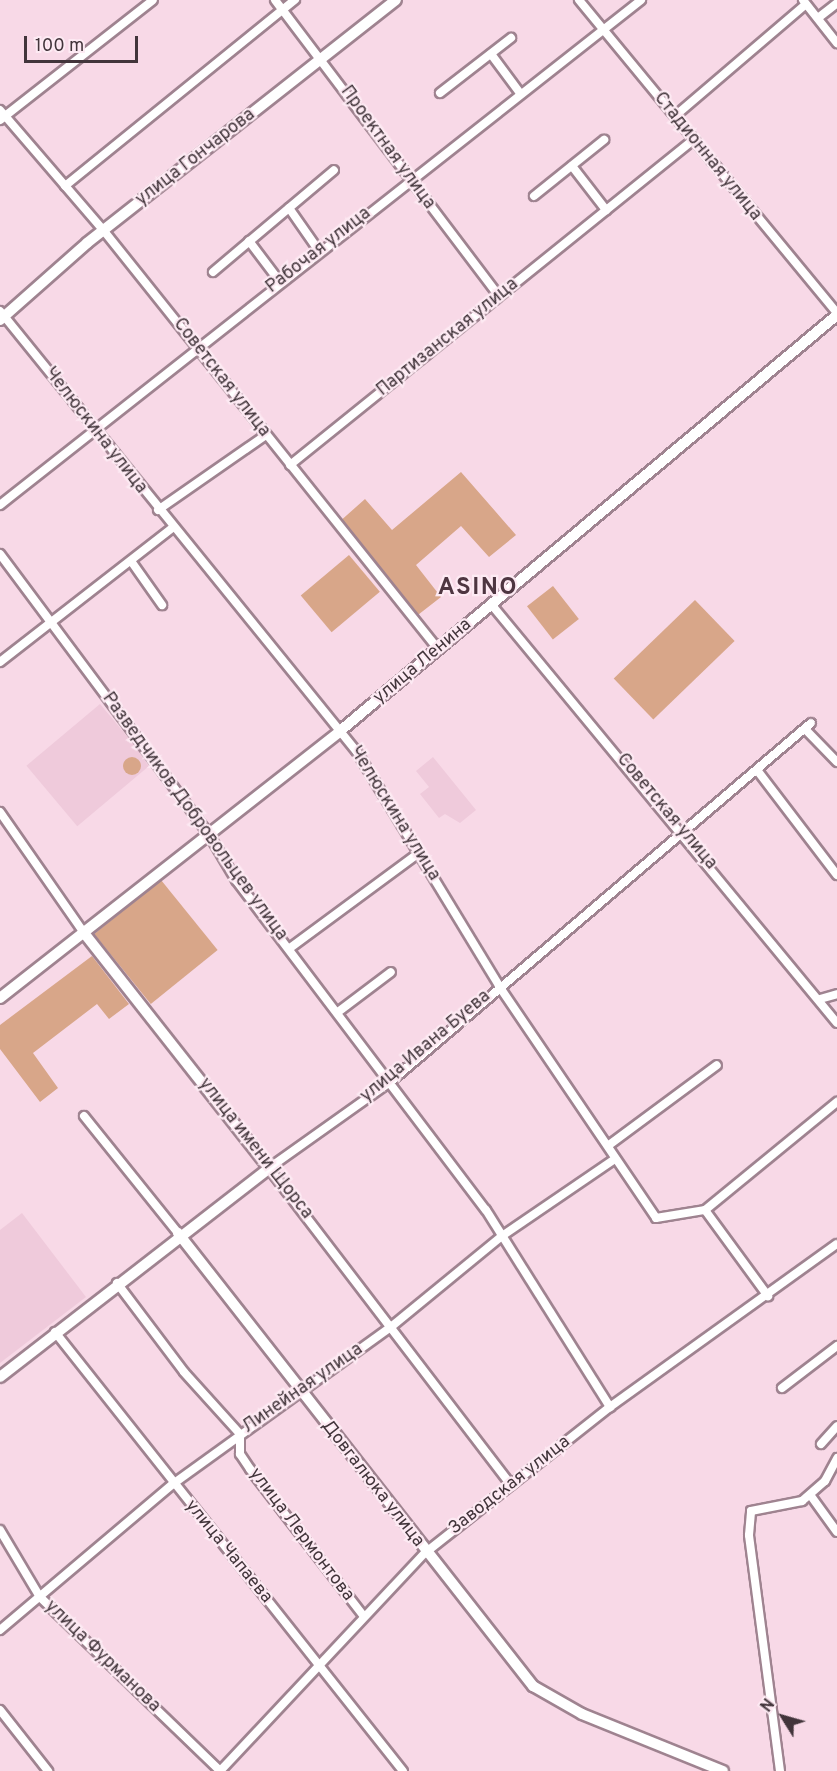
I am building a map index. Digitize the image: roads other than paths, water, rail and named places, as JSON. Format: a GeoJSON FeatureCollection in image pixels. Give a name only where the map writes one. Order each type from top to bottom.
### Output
{"type":"FeatureCollection","features":[{"type":"Feature","properties":{"kind":"street"},"geometry":{"type":"LineString","coordinates":[[2,116],[153,0]]}},
{"type":"Feature","properties":{"kind":"street","name":"Проектная улица"},"geometry":{"type":"LineString","coordinates":[[274,0],[322,58],[410,180],[499,296]]}},
{"type":"Feature","properties":{"kind":"street"},"geometry":{"type":"LineString","coordinates":[[65,186],[295,0]]}},
{"type":"Feature","properties":{"kind":"street","name":"улица Гончарова"},"geometry":{"type":"LineString","coordinates":[[1,315],[396,0]]}},
{"type":"Feature","properties":{"kind":"street","name":"Стадионная улица"},"geometry":{"type":"LineString","coordinates":[[579,0],[837,314]]}},
{"type":"Feature","properties":{"kind":"street","name":"Рабочая улица"},"geometry":{"type":"LineString","coordinates":[[0,505],[197,347],[641,0]]}},
{"type":"Feature","properties":{"kind":"street"},"geometry":{"type":"LineString","coordinates":[[675,116],[805,2],[837,43]]}},
{"type":"Feature","properties":{"kind":"street"},"geometry":{"type":"LineString","coordinates":[[818,18],[837,3]]}},
{"type":"Feature","properties":{"kind":"street"},"geometry":{"type":"LineString","coordinates":[[440,93],[511,38]]}},
{"type":"Feature","properties":{"kind":"street"},"geometry":{"type":"LineString","coordinates":[[490,54],[520,93]]}},
{"type":"Feature","properties":{"kind":"street","name":"Советская улица"},"geometry":{"type":"LineString","coordinates":[[2,116],[104,231],[438,649]]}},
{"type":"Feature","properties":{"kind":"street"},"geometry":{"type":"LineString","coordinates":[[534,196],[604,140]]}},
{"type":"Feature","properties":{"kind":"street","name":"Партизанская улица"},"geometry":{"type":"LineString","coordinates":[[290,465],[693,140]]}},
{"type":"Feature","properties":{"kind":"street"},"geometry":{"type":"LineString","coordinates":[[572,166],[606,210]]}},
{"type":"Feature","properties":{"kind":"street"},"geometry":{"type":"LineString","coordinates":[[213,272],[334,170]]}},
{"type":"Feature","properties":{"kind":"street"},"geometry":{"type":"LineString","coordinates":[[289,208],[319,251]]}},
{"type":"Feature","properties":{"kind":"street"},"geometry":{"type":"LineString","coordinates":[[249,242],[280,282]]}},
{"type":"Feature","properties":{"kind":"street","name":"улица Ленина"},"geometry":{"type":"LineString","coordinates":[[0,998],[340,731],[837,314]]}},
{"type":"Feature","properties":{"kind":"street","name":"Челюскина улица"},"geometry":{"type":"LineString","coordinates":[[1,315],[172,528],[340,731],[419,853],[499,986],[609,1145],[615,1159],[656,1218],[705,1210]]}},
{"type":"Feature","properties":{"kind":"street"},"geometry":{"type":"LineString","coordinates":[[158,510],[266,435]]}},
{"type":"Feature","properties":{"kind":"street"},"geometry":{"type":"LineString","coordinates":[[0,662],[172,528]]}},
{"type":"Feature","properties":{"kind":"street","name":"Разведчиков Добровольцев улица"},"geometry":{"type":"LineString","coordinates":[[0,555],[208,833],[236,880],[338,1012],[502,1236],[610,1407]]}},
{"type":"Feature","properties":{"kind":"street"},"geometry":{"type":"LineString","coordinates":[[131,561],[162,605]]}},
{"type":"Feature","properties":{"kind":"street","name":"Советская улица"},"geometry":{"type":"LineString","coordinates":[[491,604],[684,832],[837,1023]]}},
{"type":"Feature","properties":{"kind":"street","name":"улица Ивана Буева"},"geometry":{"type":"LineString","coordinates":[[0,1377],[178,1233],[390,1082],[499,986],[808,726],[837,762]]}},
{"type":"Feature","properties":{"kind":"street"},"geometry":{"type":"LineString","coordinates":[[757,770],[837,875]]}},
{"type":"Feature","properties":{"kind":"street","name":"улица имени Щорса"},"geometry":{"type":"LineString","coordinates":[[0,812],[84,933],[392,1326],[511,1485]]}},
{"type":"Feature","properties":{"kind":"street"},"geometry":{"type":"LineString","coordinates":[[290,948],[419,853]]}},
{"type":"Feature","properties":{"kind":"street"},"geometry":{"type":"LineString","coordinates":[[338,1012],[391,972]]}},
{"type":"Feature","properties":{"kind":"street"},"geometry":{"type":"LineString","coordinates":[[820,999],[837,994]]}},
{"type":"Feature","properties":{"kind":"street"},"geometry":{"type":"LineString","coordinates":[[609,1145],[717,1065]]}},
{"type":"Feature","properties":{"kind":"street"},"geometry":{"type":"LineString","coordinates":[[768,1296],[705,1210],[837,1102]]}},
{"type":"Feature","properties":{"kind":"street","name":"Довгалюка улица"},"geometry":{"type":"LineString","coordinates":[[84,1116],[178,1233],[425,1553],[533,1686],[582,1714],[716,1770]]}},
{"type":"Feature","properties":{"kind":"street","name":"Линейная улица"},"geometry":{"type":"LineString","coordinates":[[0,1630],[174,1484],[299,1390],[392,1326],[502,1236],[615,1159]]}},
{"type":"Feature","properties":{"kind":"street","name":"Заводская улица"},"geometry":{"type":"LineString","coordinates":[[220,1771],[316,1663],[425,1553],[610,1407],[768,1296],[837,1244]]}},
{"type":"Feature","properties":{"kind":"street"},"geometry":{"type":"LineString","coordinates":[[117,1283],[184,1372],[240,1434]]}},
{"type":"Feature","properties":{"kind":"street","name":"улица Чапаева"},"geometry":{"type":"LineString","coordinates":[[55,1332],[403,1771]]}},
{"type":"Feature","properties":{"kind":"street"},"geometry":{"type":"LineString","coordinates":[[782,1388],[837,1346]]}},
{"type":"Feature","properties":{"kind":"street"},"geometry":{"type":"LineString","coordinates":[[821,1444],[837,1426]]}},
{"type":"Feature","properties":{"kind":"street","name":"улица Лермонтова"},"geometry":{"type":"LineString","coordinates":[[240,1434],[240,1454],[250,1469],[363,1615]]}},
{"type":"Feature","properties":{"kind":"street"},"geometry":{"type":"LineString","coordinates":[[780,1771],[749,1521],[751,1511],[811,1496],[837,1458]]}},
{"type":"Feature","properties":{"kind":"street"},"geometry":{"type":"LineString","coordinates":[[811,1496],[837,1532]]}},
{"type":"Feature","properties":{"kind":"street","name":"улица Фурманова"},"geometry":{"type":"LineString","coordinates":[[0,1530],[40,1597],[220,1771]]}},
{"type":"Feature","properties":{"kind":"street"},"geometry":{"type":"LineString","coordinates":[[0,1710],[48,1771]]}},
{"type":"Feature","properties":{"kind":"district","name":"ASINO"},"geometry":{"type":"Point","coordinates":[478,589]}}]}
